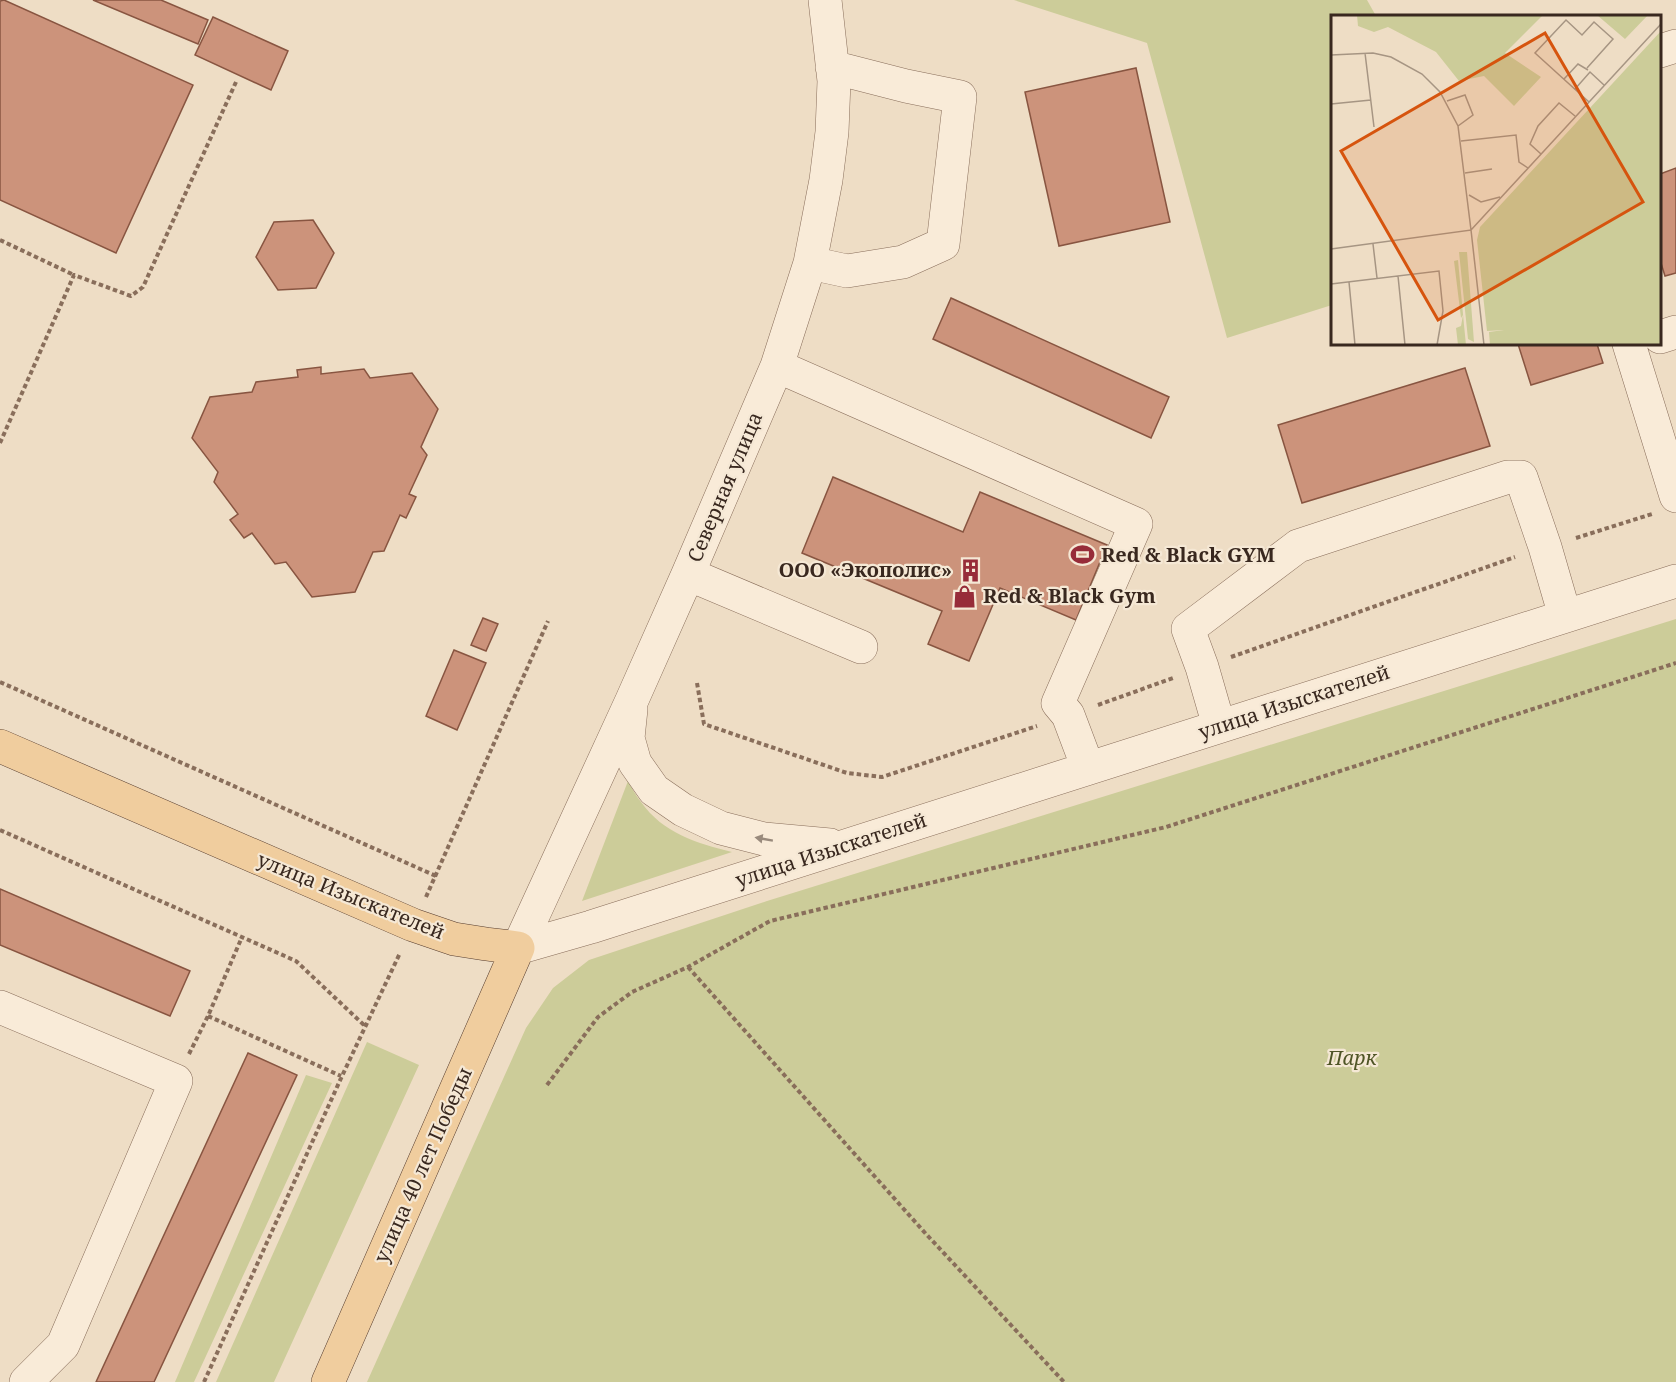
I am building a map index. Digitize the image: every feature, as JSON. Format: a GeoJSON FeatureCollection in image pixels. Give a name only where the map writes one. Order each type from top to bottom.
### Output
{"type":"FeatureCollection","features":[{"type":"Feature","properties":{"kind":"main road","name":"улица Изыскателей"},"geometry":{"type":"LineString","coordinates":[[0,746],[413,925],[454,939],[518,948]]}},
{"type":"Feature","properties":{"kind":"main road","name":"улица 40 лет Победы"},"geometry":{"type":"LineString","coordinates":[[328,1382],[518,948]]}},
{"type":"Feature","properties":{"kind":"street","name":"Северная улица"},"geometry":{"type":"LineString","coordinates":[[518,948],[632,700],[777,366],[810,263],[826,180],[832,132],[834,81],[825,0]]}},
{"type":"Feature","properties":{"kind":"street"},"geometry":{"type":"LineString","coordinates":[[1661,50],[1676,46]]}},
{"type":"Feature","properties":{"kind":"street"},"geometry":{"type":"LineString","coordinates":[[810,263],[847,271],[903,262],[943,244],[960,97],[906,86],[832,66]]}},
{"type":"Feature","properties":{"kind":"street"},"geometry":{"type":"LineString","coordinates":[[1661,336],[1676,332]]}},
{"type":"Feature","properties":{"kind":"street"},"geometry":{"type":"LineString","coordinates":[[1640,345],[1669,444],[1676,496]]}},
{"type":"Feature","properties":{"kind":"street"},"geometry":{"type":"LineString","coordinates":[[777,366],[1136,524],[1058,703],[1068,716],[1088,768]]}},
{"type":"Feature","properties":{"kind":"street"},"geometry":{"type":"LineString","coordinates":[[1219,726],[1188,629],[1298,546],[1508,477],[1521,477],[1565,616]]}},
{"type":"Feature","properties":{"kind":"street"},"geometry":{"type":"LineString","coordinates":[[688,573],[861,647]]}},
{"type":"Feature","properties":{"kind":"street","name":"улица Изыскателей"},"geometry":{"type":"LineString","coordinates":[[518,948],[591,927],[1676,581]]}},
{"type":"Feature","properties":{"kind":"street"},"geometry":{"type":"LineString","coordinates":[[632,700],[628,738],[635,764],[654,790],[682,810],[721,828],[764,839],[843,846]]}},
{"type":"Feature","properties":{"kind":"street"},"geometry":{"type":"LineString","coordinates":[[0,1007],[176,1081],[63,1345],[26,1382]]}},
{"type":"Feature","properties":{"kind":"path"},"geometry":{"type":"LineString","coordinates":[[0,240],[74,275],[130,296],[143,287],[236,82]]}},
{"type":"Feature","properties":{"kind":"path"},"geometry":{"type":"LineString","coordinates":[[0,443],[74,275]]}},
{"type":"Feature","properties":{"kind":"path"},"geometry":{"type":"LineString","coordinates":[[204,1382],[342,1076],[436,876],[548,621]]}},
{"type":"Feature","properties":{"kind":"path"},"geometry":{"type":"LineString","coordinates":[[547,1085],[598,1017],[632,992],[688,967],[770,921],[1166,827],[1676,663]]}},
{"type":"Feature","properties":{"kind":"path"},"geometry":{"type":"LineString","coordinates":[[0,682],[436,876]]}},
{"type":"Feature","properties":{"kind":"path"},"geometry":{"type":"LineString","coordinates":[[0,830],[296,961],[365,1026]]}},
{"type":"Feature","properties":{"kind":"path"},"geometry":{"type":"LineString","coordinates":[[176,1081],[208,1016],[242,937]]}},
{"type":"Feature","properties":{"kind":"path"},"geometry":{"type":"LineString","coordinates":[[688,967],[926,1234],[1064,1382]]}},
{"type":"Feature","properties":{"kind":"path"},"geometry":{"type":"LineString","coordinates":[[208,1016],[342,1076]]}},
{"type":"Feature","properties":{"kind":"green space"},"geometry":{"type":"Polygon","coordinates":[[[1014,0],[1367,0],[1375,15],[1331,15],[1331,305],[1227,338],[1147,43],[1014,0]]]}},
{"type":"Feature","properties":{"kind":"green space","name":"Парк"},"geometry":{"type":"Polygon","coordinates":[[[1676,619],[1676,1382],[367,1382],[526,1028],[553,988],[589,960],[767,901],[1676,619]]]}},
{"type":"Feature","properties":{"kind":"green space"},"geometry":{"type":"Polygon","coordinates":[[[628,781],[637,797],[659,822],[693,840],[732,852],[582,901],[628,781]]]}},
{"type":"Feature","properties":{"kind":"green space"},"geometry":{"type":"Polygon","coordinates":[[[367,1042],[419,1065],[274,1382],[216,1382],[367,1042]]]}},
{"type":"Feature","properties":{"kind":"green space"},"geometry":{"type":"Polygon","coordinates":[[[306,1075],[332,1083],[194,1382],[175,1382],[306,1075]]]}},
{"type":"Feature","properties":{"kind":"building"},"geometry":{"type":"Polygon","coordinates":[[[4,0],[193,85],[116,253],[0,200],[0,1],[4,0]]]}},
{"type":"Feature","properties":{"kind":"building"},"geometry":{"type":"Polygon","coordinates":[[[93,0],[161,0],[208,20],[198,44],[93,0]]]}},
{"type":"Feature","properties":{"kind":"building"},"geometry":{"type":"Polygon","coordinates":[[[213,17],[288,51],[271,90],[195,55],[213,17]]]}},
{"type":"Feature","properties":{"kind":"building"},"geometry":{"type":"Polygon","coordinates":[[[1136,68],[1170,222],[1059,246],[1025,92],[1136,68]]]}},
{"type":"Feature","properties":{"kind":"building"},"geometry":{"type":"Polygon","coordinates":[[[1676,168],[1676,273],[1665,276],[1661,263],[1661,174],[1676,168]]]}},
{"type":"Feature","properties":{"kind":"building"},"geometry":{"type":"Polygon","coordinates":[[[313,220],[334,253],[316,288],[278,290],[256,257],[274,222],[313,220]]]}},
{"type":"Feature","properties":{"kind":"building"},"geometry":{"type":"Polygon","coordinates":[[[951,298],[1169,397],[1151,438],[933,339],[951,298]]]}},
{"type":"Feature","properties":{"kind":"building"},"geometry":{"type":"Polygon","coordinates":[[[1518,345],[1597,345],[1603,363],[1531,385],[1518,345]]]}},
{"type":"Feature","properties":{"kind":"building"},"geometry":{"type":"Polygon","coordinates":[[[321,367],[321,374],[364,369],[370,378],[412,373],[438,409],[421,447],[427,455],[409,494],[416,497],[406,518],[400,515],[384,551],[373,552],[355,592],[312,597],[286,562],[275,564],[252,533],[244,538],[230,520],[238,514],[214,482],[218,472],[192,438],[210,397],[252,392],[256,382],[298,377],[297,370],[321,367]]]}},
{"type":"Feature","properties":{"kind":"building"},"geometry":{"type":"Polygon","coordinates":[[[1465,368],[1490,446],[1302,503],[1278,425],[1465,368]]]}},
{"type":"Feature","properties":{"kind":"building","name":"ООО «Экополис»"},"geometry":{"type":"Polygon","coordinates":[[[833,477],[963,532],[980,492],[1107,545],[1076,620],[1000,588],[969,661],[928,644],[942,611],[802,553],[833,477]]]}},
{"type":"Feature","properties":{"kind":"building"},"geometry":{"type":"Polygon","coordinates":[[[483,618],[498,624],[486,651],[471,645],[483,618]]]}},
{"type":"Feature","properties":{"kind":"building"},"geometry":{"type":"Polygon","coordinates":[[[454,650],[486,663],[457,730],[426,716],[454,650]]]}},
{"type":"Feature","properties":{"kind":"building"},"geometry":{"type":"Polygon","coordinates":[[[0,889],[190,971],[170,1016],[0,945],[0,889]]]}},
{"type":"Feature","properties":{"kind":"building"},"geometry":{"type":"Polygon","coordinates":[[[248,1053],[297,1075],[154,1382],[96,1382],[248,1053]]]}},
{"type":"Feature","properties":{"kind":"place","name":"Red & Black GYM"},"geometry":{"type":"Point","coordinates":[1083,555]}},
{"type":"Feature","properties":{"kind":"place","name":"ООО «Экополис»"},"geometry":{"type":"Point","coordinates":[970,570]}},
{"type":"Feature","properties":{"kind":"place","name":"Red & Black Gym"},"geometry":{"type":"Point","coordinates":[965,596]}}]}
